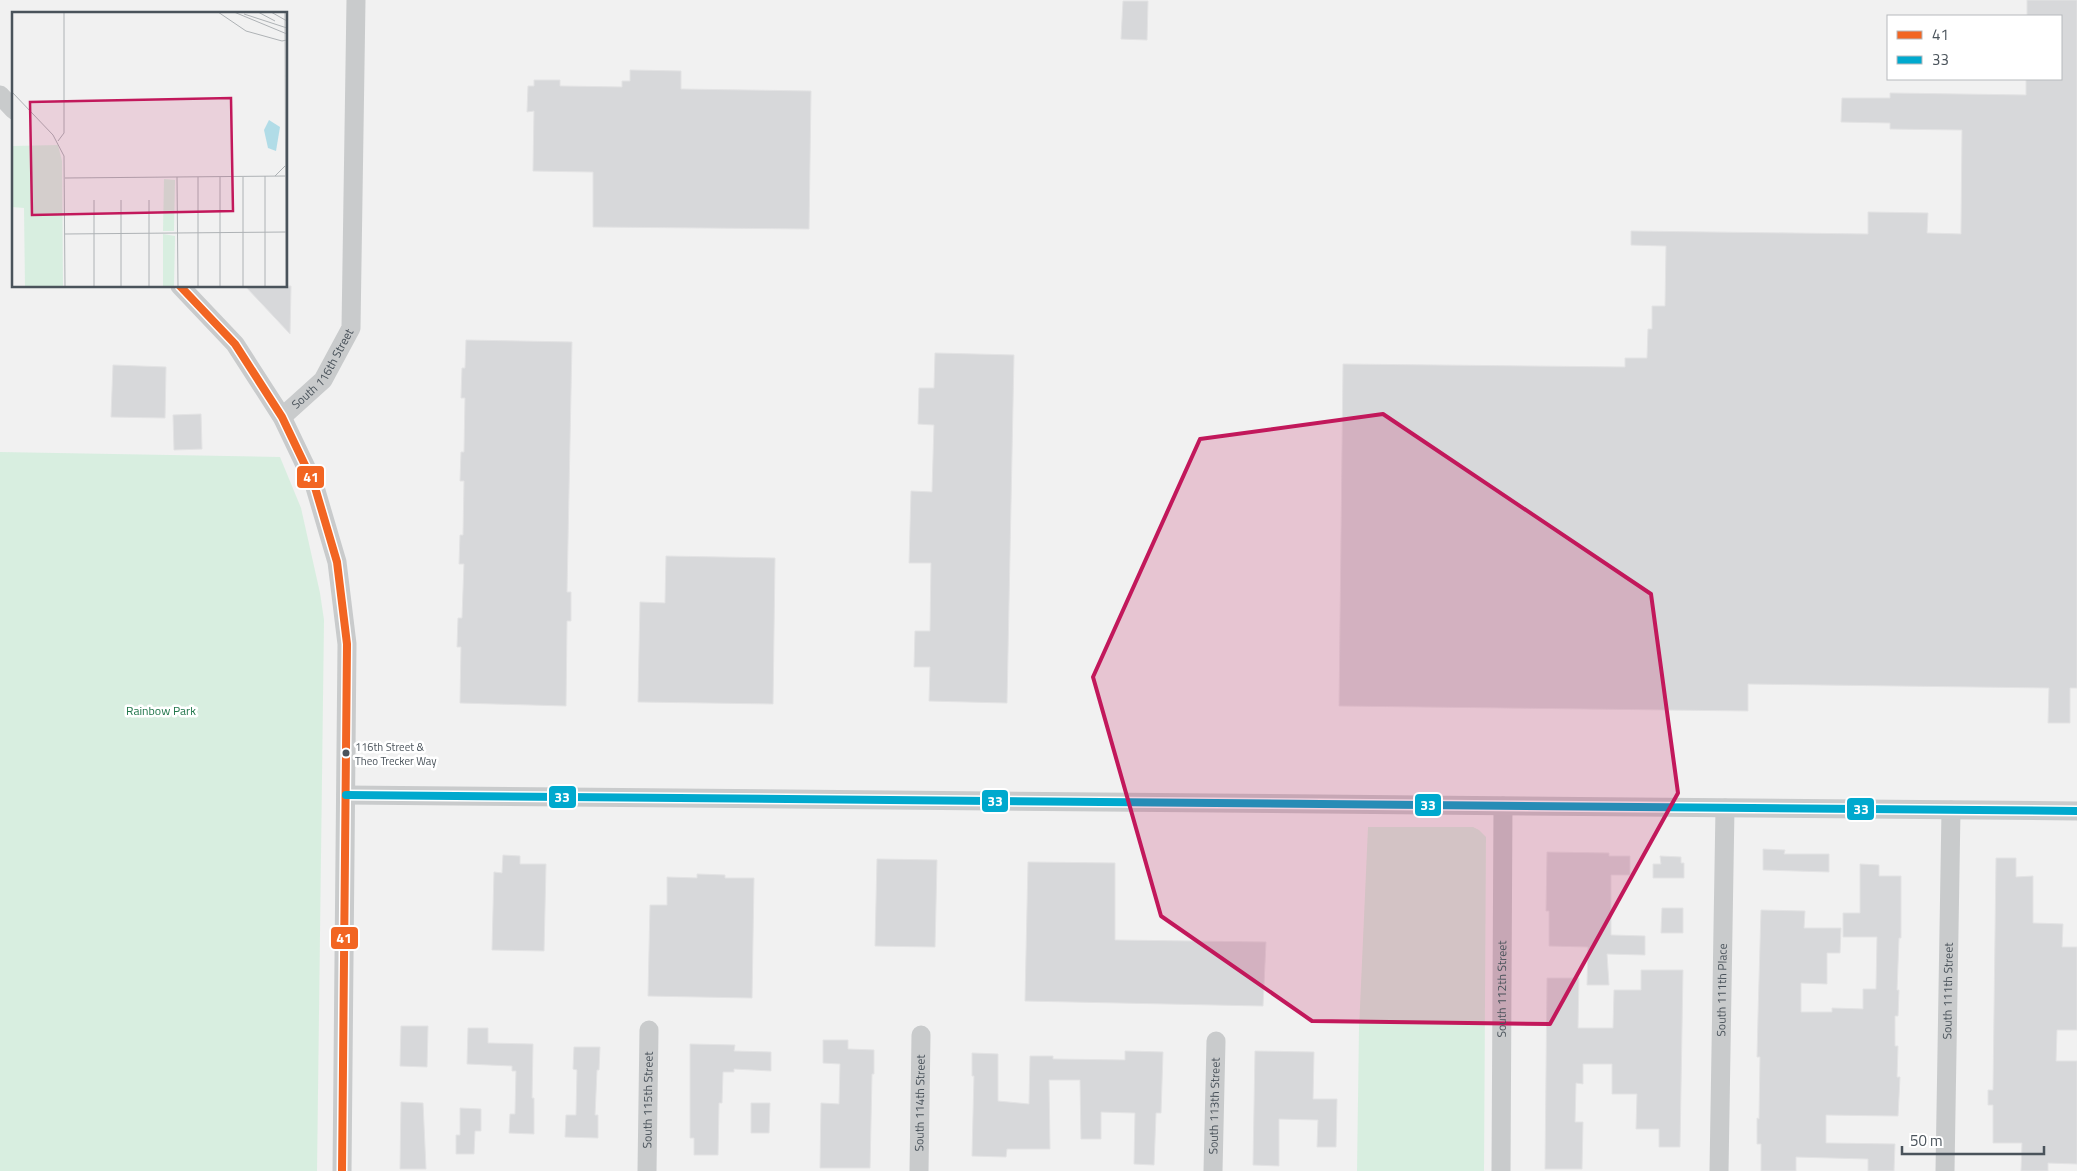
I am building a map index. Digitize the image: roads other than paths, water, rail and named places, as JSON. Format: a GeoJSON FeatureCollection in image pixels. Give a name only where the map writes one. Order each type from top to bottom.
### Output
{"type":"FeatureCollection","features":[{"type":"Feature","properties":{"kind":"street","name":"South 116th Street"},"geometry":{"type":"LineString","coordinates":[[342,1171],[347,644],[337,562],[314,484],[282,417],[323,380],[351,328],[356,0]]}},
{"type":"Feature","properties":{"kind":"street"},"geometry":{"type":"LineString","coordinates":[[0,95],[12,108]]}},
{"type":"Feature","properties":{"kind":"street"},"geometry":{"type":"LineString","coordinates":[[182,288],[235,344],[282,417]]}},
{"type":"Feature","properties":{"kind":"street"},"geometry":{"type":"LineString","coordinates":[[346,795],[2077,811]]}},
{"type":"Feature","properties":{"kind":"street","name":"South 112th Street"},"geometry":{"type":"LineString","coordinates":[[1500,1171],[1503,806]]}},
{"type":"Feature","properties":{"kind":"street","name":"South 111th Place"},"geometry":{"type":"LineString","coordinates":[[1719,1171],[1726,808]]}},
{"type":"Feature","properties":{"kind":"street","name":"South 111th Street"},"geometry":{"type":"LineString","coordinates":[[1945,1171],[1950,810]]}},
{"type":"Feature","properties":{"kind":"street","name":"South 115th Street"},"geometry":{"type":"LineString","coordinates":[[647,1171],[649,1030]]}},
{"type":"Feature","properties":{"kind":"street","name":"South 114th Street"},"geometry":{"type":"LineString","coordinates":[[919,1171],[921,1035]]}},
{"type":"Feature","properties":{"kind":"street","name":"South 113th Street"},"geometry":{"type":"LineString","coordinates":[[1213,1171],[1216,1041]]}},
{"type":"Feature","properties":{"kind":"place","name":"116th Street & Theo Trecker Way"},"geometry":{"type":"Point","coordinates":[346,753]}},
{"type":"Feature","properties":{"kind":"park label","name":"Rainbow Park"},"geometry":{"type":"Point","coordinates":[161,711]}}]}
